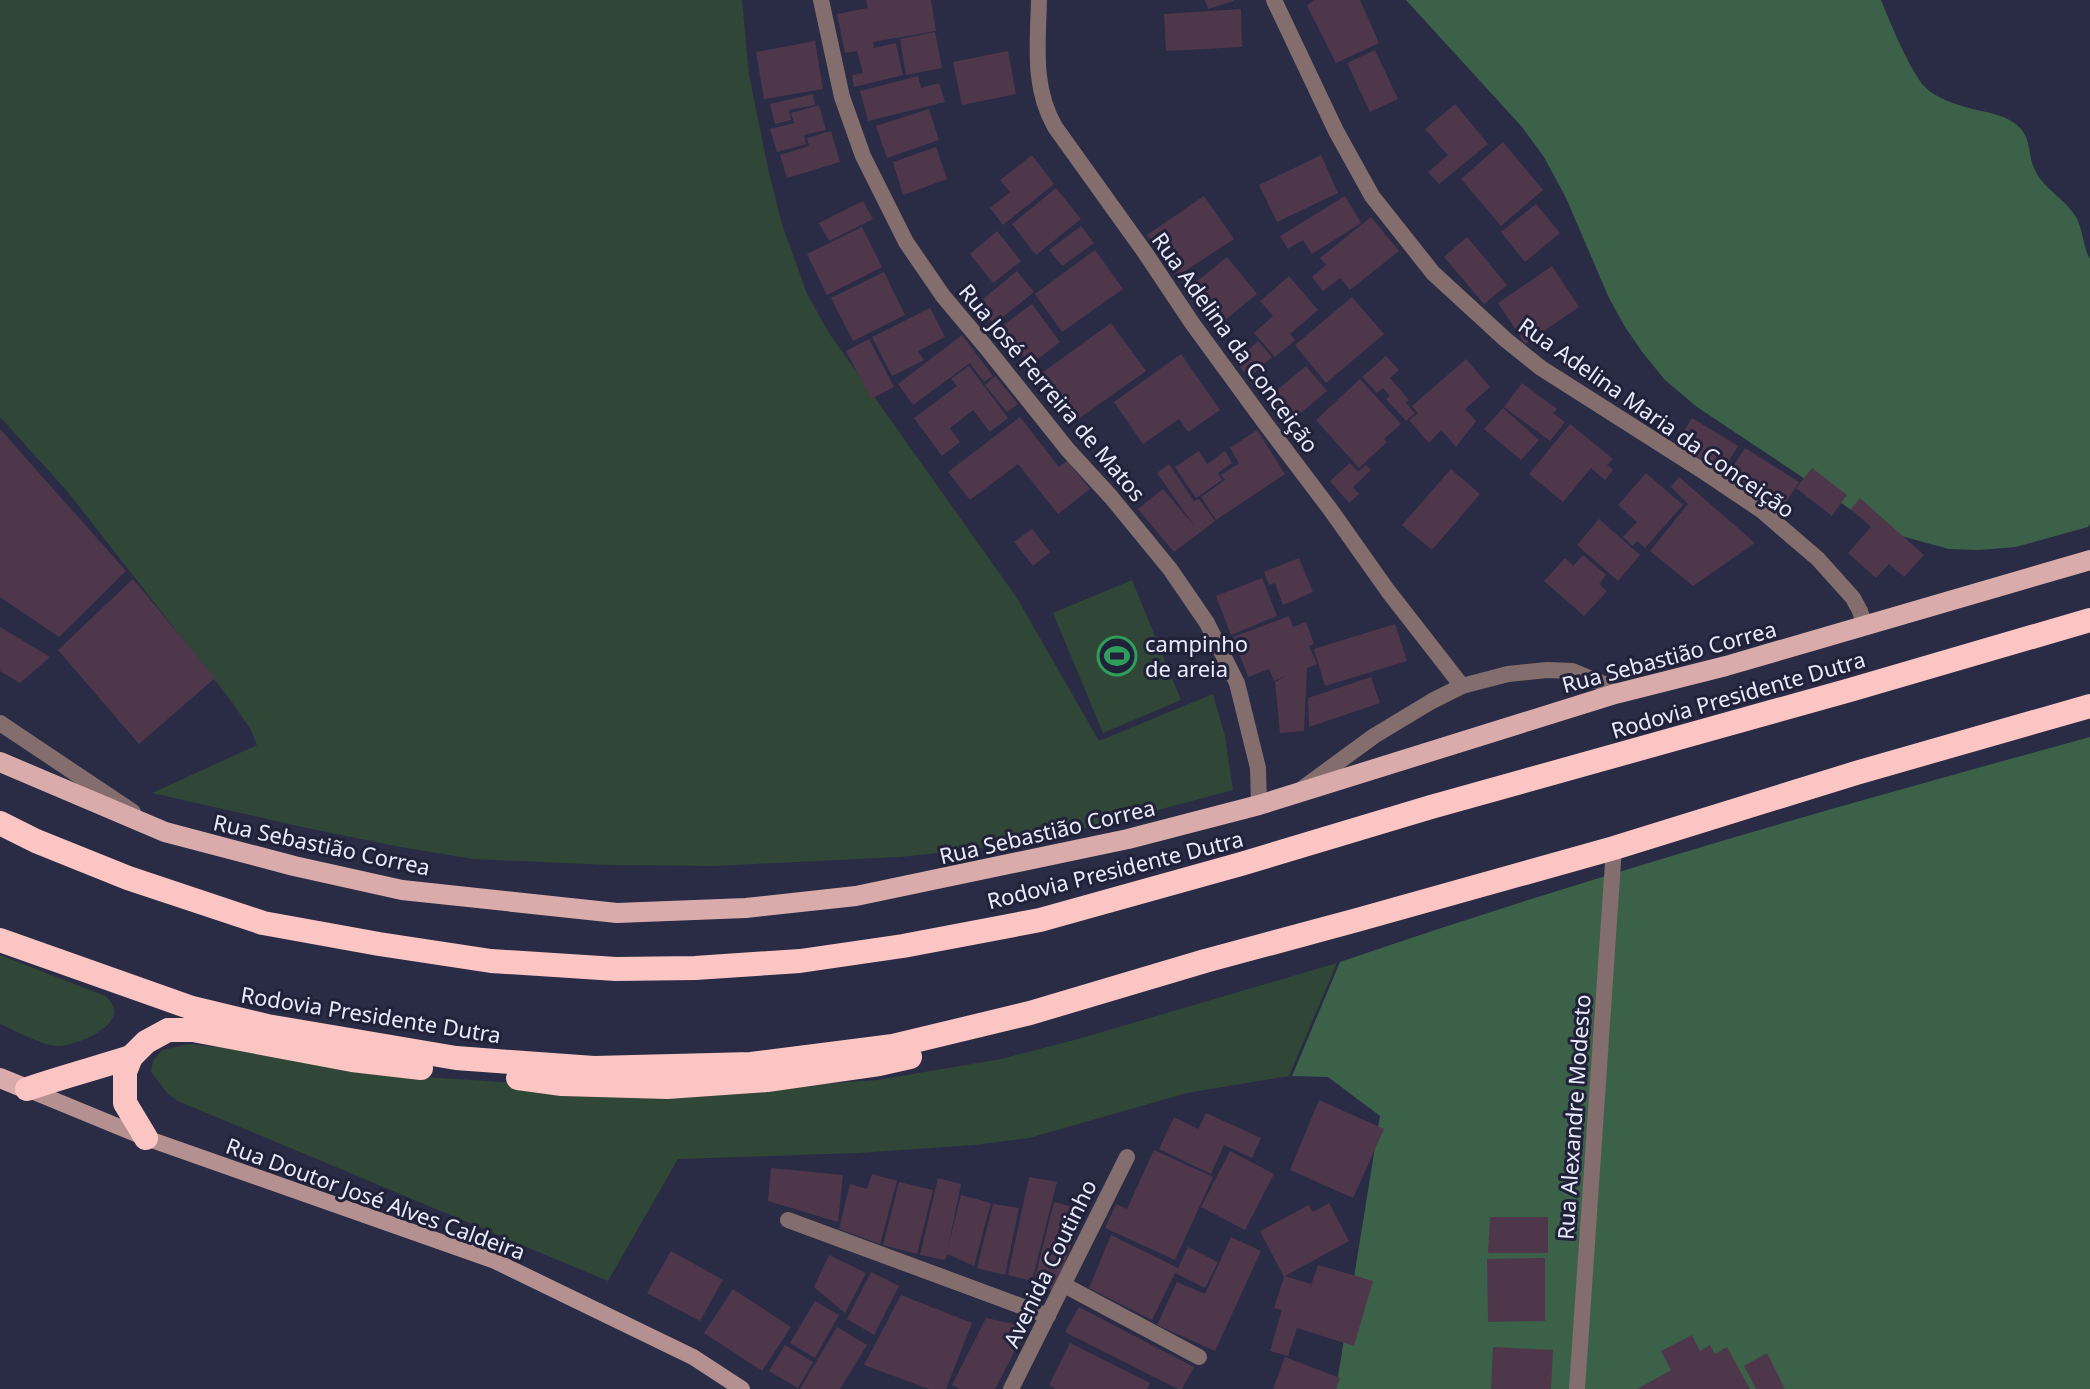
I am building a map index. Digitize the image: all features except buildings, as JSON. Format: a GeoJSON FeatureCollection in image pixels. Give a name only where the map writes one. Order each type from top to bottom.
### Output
{"type":"FeatureCollection","features":[{"type":"Feature","properties":{"kind":"highway","name":"Rodovia Presidente Dutra"},"geometry":{"type":"LineString","coordinates":[[0,823],[128,878],[263,923],[379,944],[491,961],[616,969],[695,968],[800,961],[903,946],[1040,920],[2090,620]]}},
{"type":"Feature","properties":{"kind":"highway","name":"Rodovia Presidente Dutra"},"geometry":{"type":"LineString","coordinates":[[0,940],[192,1008],[267,1026],[456,1058],[594,1068],[751,1064],[893,1046],[1030,1013],[1205,961],[1614,848],[1856,773],[2090,706]]}},
{"type":"Feature","properties":{"kind":"highway"},"geometry":{"type":"LineString","coordinates":[[146,1138],[125,1103],[125,1072],[131,1057],[146,1042],[168,1030],[193,1030],[352,1060],[562,1084],[667,1087],[767,1080],[879,1064],[1030,1029],[1205,961]]}},
{"type":"Feature","properties":{"kind":"highway"},"geometry":{"type":"LineString","coordinates":[[27,1089],[131,1057]]}},
{"type":"Feature","properties":{"kind":"main road","name":"Rua Sebastião Correa"},"geometry":{"type":"LineString","coordinates":[[0,762],[165,832],[402,890],[617,913],[746,908],[856,896],[1128,839],[1259,805],[1615,694],[1726,666],[2090,560]]}},
{"type":"Feature","properties":{"kind":"main road"},"geometry":{"type":"LineString","coordinates":[[0,1078],[27,1089]]}},
{"type":"Feature","properties":{"kind":"street","name":"Rua José Ferreira de Matos"},"geometry":{"type":"LineString","coordinates":[[821,0],[842,97],[863,156],[906,242],[943,296],[1170,569],[1207,623],[1237,683],[1258,768],[1259,805]]}},
{"type":"Feature","properties":{"kind":"street","name":"Rua Adelina da Conceição"},"geometry":{"type":"LineString","coordinates":[[1039,0],[1039,81],[1042,99],[1055,127],[1192,323],[1388,591],[1462,686]]}},
{"type":"Feature","properties":{"kind":"street","name":"Rua Adelina Maria da Conceição"},"geometry":{"type":"LineString","coordinates":[[1274,0],[1336,131],[1372,196],[1433,273],[1541,368],[1761,510],[1818,559],[1860,611],[1865,626]]}},
{"type":"Feature","properties":{"kind":"street"},"geometry":{"type":"LineString","coordinates":[[1295,793],[1374,736],[1462,686],[1508,674],[1572,671],[1604,684],[1615,694]]}},
{"type":"Feature","properties":{"kind":"street"},"geometry":{"type":"LineString","coordinates":[[0,723],[165,832]]}},
{"type":"Feature","properties":{"kind":"street","name":"Rua Alexandre Modesto"},"geometry":{"type":"LineString","coordinates":[[1577,1389],[1614,848]]}},
{"type":"Feature","properties":{"kind":"street","name":"Rua Doutor José Alves Caldeira"},"geometry":{"type":"LineString","coordinates":[[27,1089],[146,1138],[495,1261],[693,1357],[742,1389]]}},
{"type":"Feature","properties":{"kind":"street","name":"Avenida Coutinho"},"geometry":{"type":"LineString","coordinates":[[1011,1389],[1127,1157]]}},
{"type":"Feature","properties":{"kind":"street"},"geometry":{"type":"LineString","coordinates":[[788,1220],[1048,1316]]}},
{"type":"Feature","properties":{"kind":"street"},"geometry":{"type":"LineString","coordinates":[[1064,1285],[1199,1357]]}},
{"type":"Feature","properties":{"kind":"green space"},"geometry":{"type":"Polygon","coordinates":[[[0,0],[742,0],[749,75],[782,224],[807,294],[829,333],[1017,598],[1099,741],[1213,694],[1225,736],[1233,790],[1053,836],[974,849],[900,857],[714,866],[473,859],[302,827],[152,793],[257,745],[251,730],[231,701],[67,491],[0,417],[0,0]]]}},
{"type":"Feature","properties":{"kind":"green space"},"geometry":{"type":"Polygon","coordinates":[[[1406,0],[1881,0],[1907,59],[1925,87],[1946,100],[2015,123],[2026,137],[2038,176],[2067,205],[2079,224],[2090,259],[2088,527],[2016,547],[1979,550],[1949,549],[1883,531],[1697,407],[1665,380],[1625,327],[1544,157],[1522,127],[1406,0]]]}},
{"type":"Feature","properties":{"kind":"green space","name":"campinho de areia"},"geometry":{"type":"Polygon","coordinates":[[[1132,580],[1181,700],[1103,733],[1053,613],[1132,580]]]}},
{"type":"Feature","properties":{"kind":"green space"},"geometry":{"type":"Polygon","coordinates":[[[2090,737],[2090,1389],[1336,1389],[1380,1116],[1328,1077],[1292,1076],[1340,962],[1713,844],[2090,737]]]}},
{"type":"Feature","properties":{"kind":"green space"},"geometry":{"type":"Polygon","coordinates":[[[0,955],[105,996],[113,1005],[114,1014],[110,1023],[91,1036],[59,1046],[38,1041],[0,1024],[0,955]]]}},
{"type":"Feature","properties":{"kind":"green space"},"geometry":{"type":"Polygon","coordinates":[[[1337,963],[1289,1076],[1187,1093],[1029,1138],[859,1153],[678,1159],[608,1281],[178,1101],[167,1093],[151,1072],[153,1061],[162,1050],[190,1044],[261,1052],[380,1074],[623,1090],[877,1080],[1001,1059],[1337,963]]]}},
{"type":"Feature","properties":{"kind":"place","name":"campinho de areia"},"geometry":{"type":"Point","coordinates":[1117,656]}}]}
